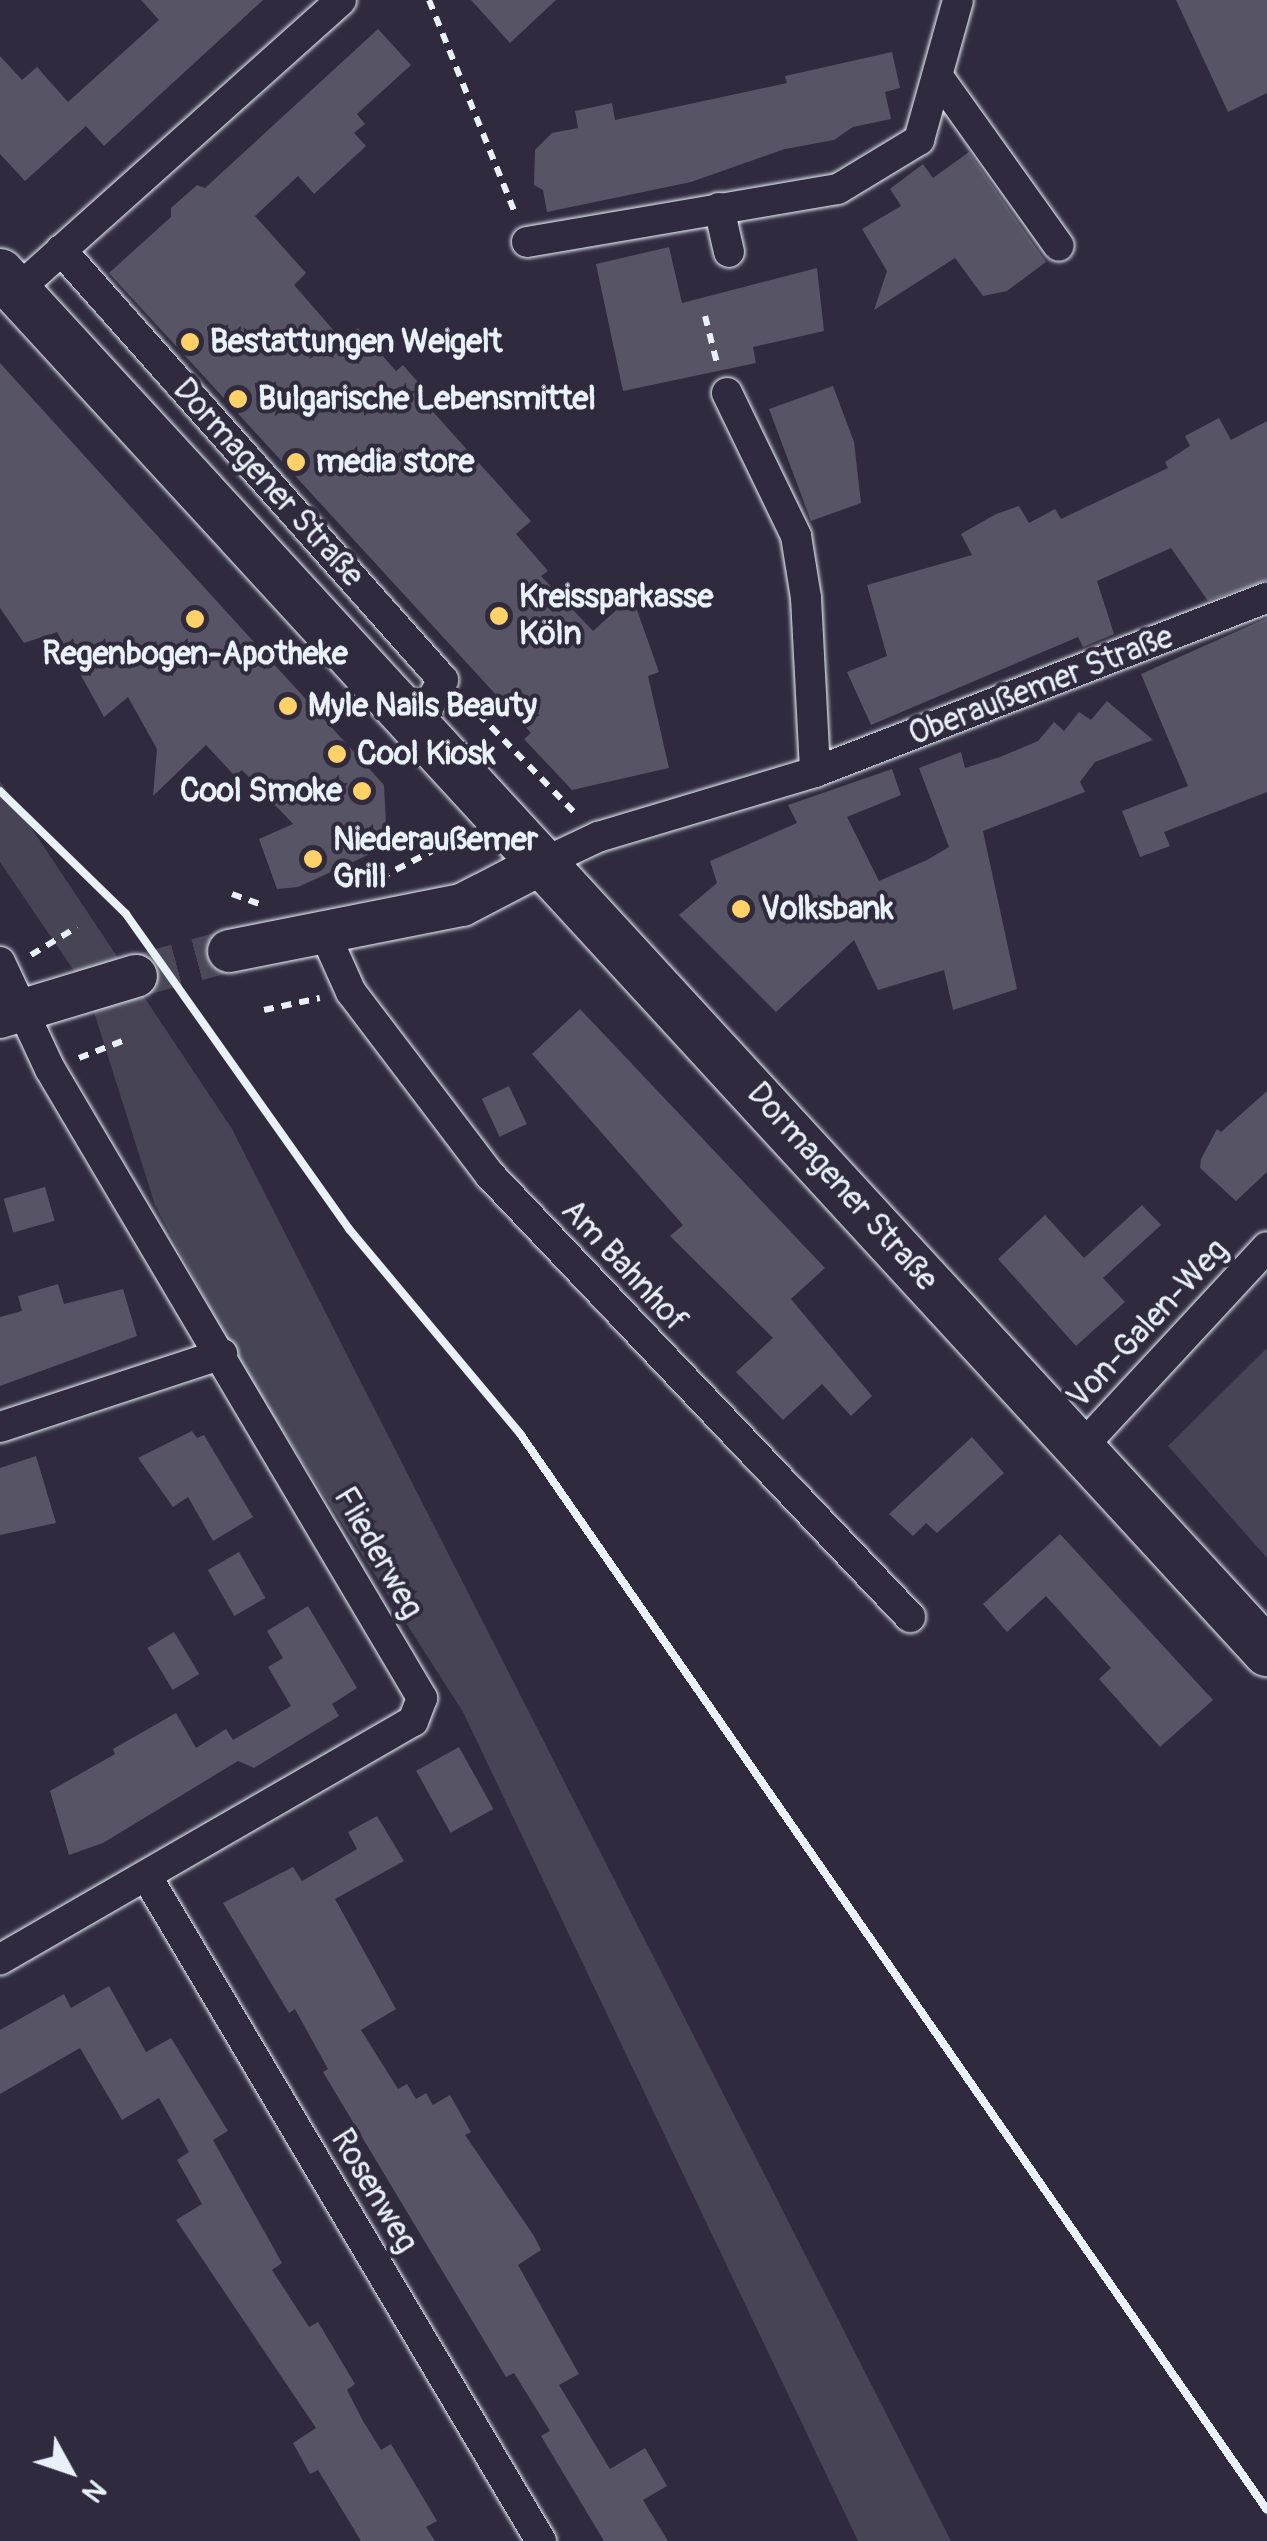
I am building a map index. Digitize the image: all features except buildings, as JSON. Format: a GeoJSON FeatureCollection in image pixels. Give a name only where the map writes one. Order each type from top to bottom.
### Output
{"type":"FeatureCollection","features":[{"type":"Feature","properties":{"kind":"main road","name":"Dormagener Straße"},"geometry":{"type":"LineString","coordinates":[[8,282],[418,722],[1267,1652]]}},
{"type":"Feature","properties":{"kind":"main road","name":"Oberaußemer Straße"},"geometry":{"type":"LineString","coordinates":[[228,951],[462,905],[545,862]]}},
{"type":"Feature","properties":{"kind":"main road"},"geometry":{"type":"LineString","coordinates":[[10,1014],[136,976]]}},
{"type":"Feature","properties":{"kind":"street"},"geometry":{"type":"LineString","coordinates":[[8,282],[61,250],[341,0]]}},
{"type":"Feature","properties":{"kind":"street"},"geometry":{"type":"LineString","coordinates":[[527,242],[838,188],[919,140],[958,0]]}},
{"type":"Feature","properties":{"kind":"street"},"geometry":{"type":"LineString","coordinates":[[939,78],[1059,246]]}},
{"type":"Feature","properties":{"kind":"street"},"geometry":{"type":"LineString","coordinates":[[719,208],[729,252]]}},
{"type":"Feature","properties":{"kind":"street","name":"Dormagener Straße"},"geometry":{"type":"LineString","coordinates":[[61,250],[443,680]]}},
{"type":"Feature","properties":{"kind":"street"},"geometry":{"type":"LineString","coordinates":[[727,393],[796,536],[806,598],[815,772]]}},
{"type":"Feature","properties":{"kind":"street","name":"Oberaußemer Straße"},"geometry":{"type":"LineString","coordinates":[[545,862],[598,837],[815,772],[1267,598]]}},
{"type":"Feature","properties":{"kind":"street"},"geometry":{"type":"LineString","coordinates":[[418,722],[443,680]]}},
{"type":"Feature","properties":{"kind":"street","name":"Am Bahnhof"},"geometry":{"type":"LineString","coordinates":[[324,934],[351,992],[490,1175],[910,1617]]}},
{"type":"Feature","properties":{"kind":"street","name":"Fliederweg"},"geometry":{"type":"LineString","coordinates":[[0,1959],[414,1721],[422,1698],[222,1354],[50,1070],[10,1014],[3,966]]}},
{"type":"Feature","properties":{"kind":"street","name":"Von-Galen-Weg"},"geometry":{"type":"LineString","coordinates":[[1080,1449],[1267,1247]]}},
{"type":"Feature","properties":{"kind":"street"},"geometry":{"type":"LineString","coordinates":[[0,1427],[222,1354]]}},
{"type":"Feature","properties":{"kind":"street","name":"Rosenweg"},"geometry":{"type":"LineString","coordinates":[[147,1876],[541,2541]]}},
{"type":"Feature","properties":{"kind":"path"},"geometry":{"type":"LineString","coordinates":[[429,0],[527,242]]}},
{"type":"Feature","properties":{"kind":"path"},"geometry":{"type":"LineString","coordinates":[[706,316],[727,393]]}},
{"type":"Feature","properties":{"kind":"path"},"geometry":{"type":"LineString","coordinates":[[443,680],[598,837]]}},
{"type":"Feature","properties":{"kind":"path"},"geometry":{"type":"LineString","coordinates":[[3,966],[76,927]]}},
{"type":"Feature","properties":{"kind":"path"},"geometry":{"type":"LineString","coordinates":[[264,1010],[351,992]]}},
{"type":"Feature","properties":{"kind":"path"},"geometry":{"type":"LineString","coordinates":[[50,1070],[125,1040]]}},
{"type":"Feature","properties":{"kind":"shaded area"},"geometry":{"type":"Polygon","coordinates":[[[0,781],[232,1129],[951,2541],[858,2541],[463,1712],[240,1364],[155,1205],[87,990],[0,862],[0,781]]]}},
{"type":"Feature","properties":{"kind":"shaded area"},"geometry":{"type":"Polygon","coordinates":[[[1267,1348],[1267,1558],[1168,1446],[1267,1348]]]}},
{"type":"Feature","properties":{"kind":"tunnel"},"geometry":{"type":"LineString","coordinates":[[136,976],[229,951]]}},
{"type":"Feature","properties":{"kind":"railway"},"geometry":{"type":"LineString","coordinates":[[0,791],[126,914],[349,1229],[521,1435],[1267,2510]]}},
{"type":"Feature","properties":{"kind":"place","name":"Bestattungen Weigelt"},"geometry":{"type":"Point","coordinates":[190,342]}},
{"type":"Feature","properties":{"kind":"place","name":"Bulgarische Lebensmittel"},"geometry":{"type":"Point","coordinates":[238,399]}},
{"type":"Feature","properties":{"kind":"place","name":"media store"},"geometry":{"type":"Point","coordinates":[296,462]}},
{"type":"Feature","properties":{"kind":"place","name":"Kreissparkasse Köln"},"geometry":{"type":"Point","coordinates":[499,616]}},
{"type":"Feature","properties":{"kind":"place","name":"Regenbogen-Apotheke"},"geometry":{"type":"Point","coordinates":[195,619]}},
{"type":"Feature","properties":{"kind":"place","name":"Myle Nails Beauty"},"geometry":{"type":"Point","coordinates":[288,706]}},
{"type":"Feature","properties":{"kind":"place","name":"Cool Kiosk"},"geometry":{"type":"Point","coordinates":[337,754]}},
{"type":"Feature","properties":{"kind":"place","name":"Cool Smoke"},"geometry":{"type":"Point","coordinates":[362,791]}},
{"type":"Feature","properties":{"kind":"place","name":"Niederaußemer Grill"},"geometry":{"type":"Point","coordinates":[313,859]}},
{"type":"Feature","properties":{"kind":"place","name":"Volksbank"},"geometry":{"type":"Point","coordinates":[741,909]}}]}
